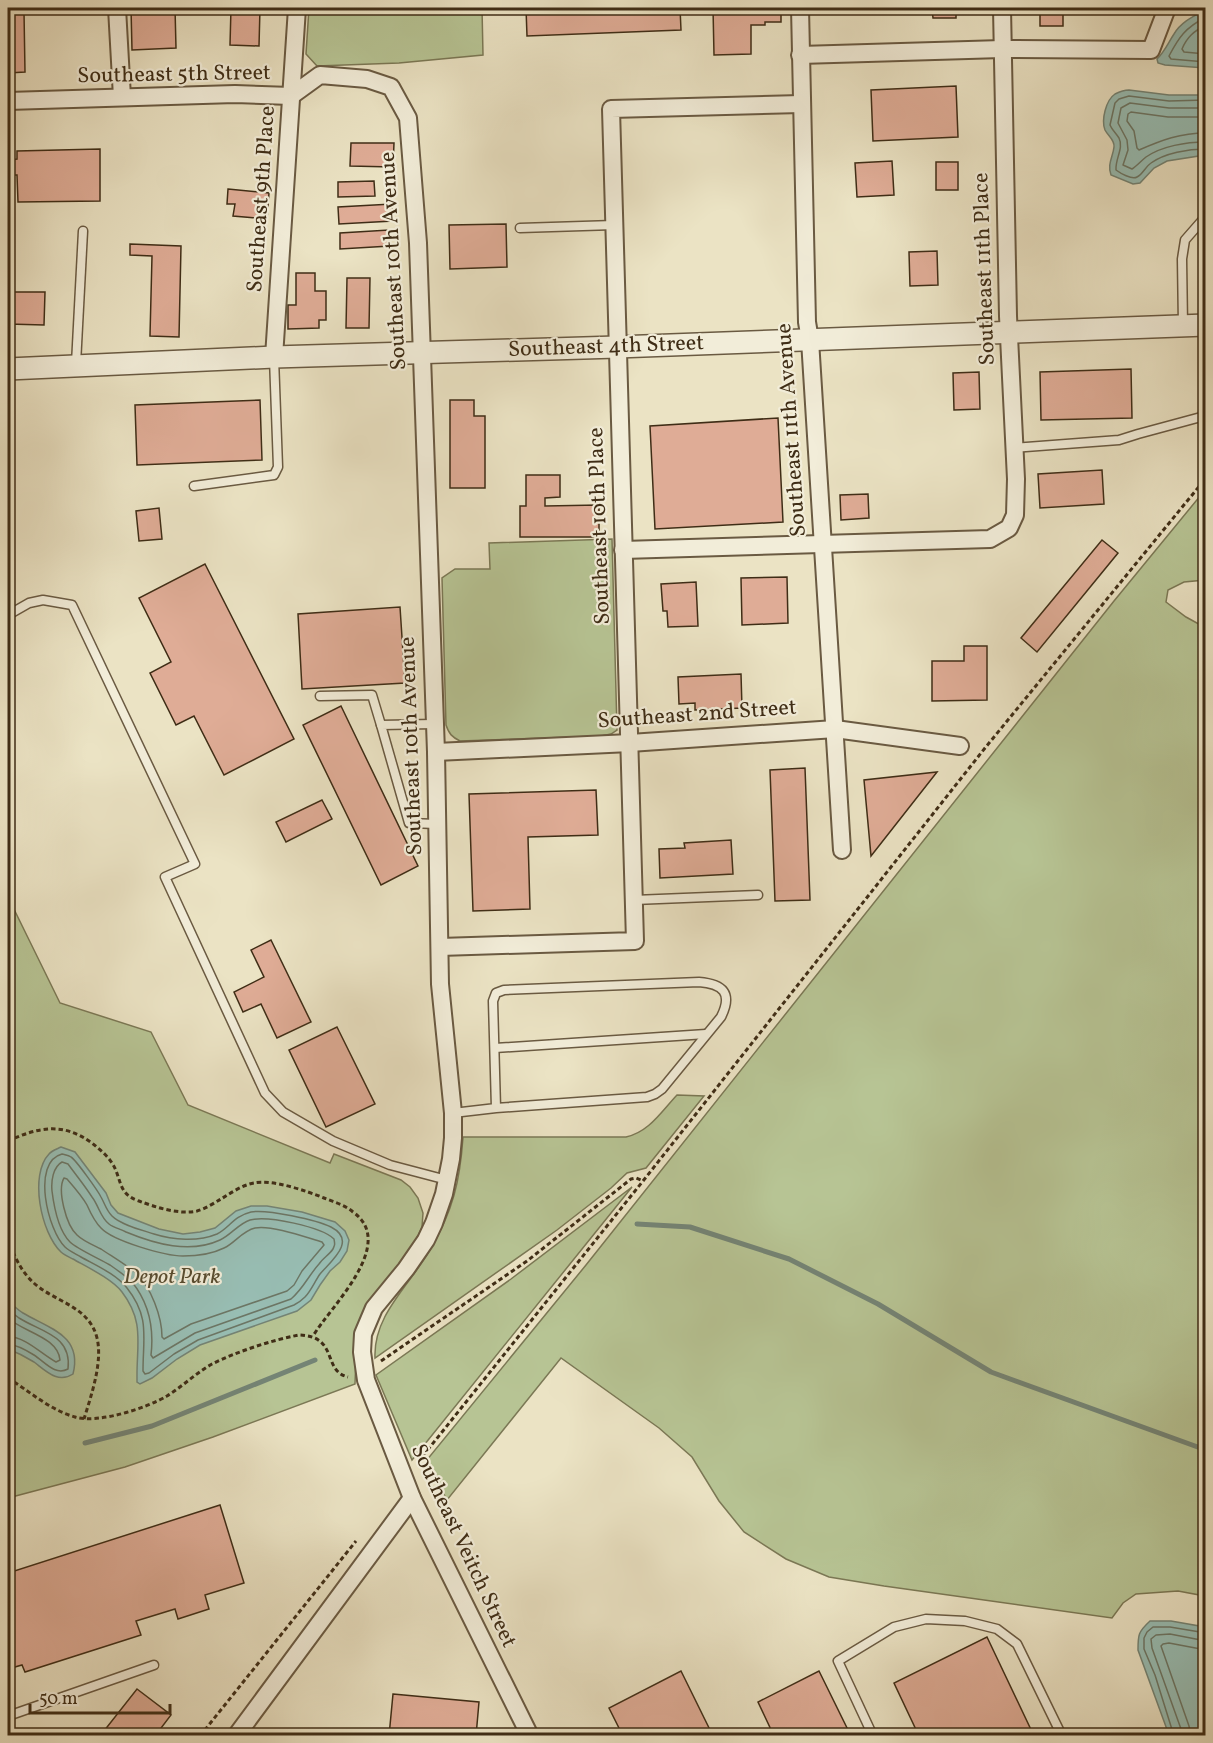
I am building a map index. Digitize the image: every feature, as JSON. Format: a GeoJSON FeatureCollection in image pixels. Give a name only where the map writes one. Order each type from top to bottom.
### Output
{"type":"FeatureCollection","features":[{"type":"Feature","properties":{"kind":"street"},"geometry":{"type":"LineString","coordinates":[[117,8],[122,97]]}},
{"type":"Feature","properties":{"kind":"street","name":"Southeast 9th Place"},"geometry":{"type":"LineString","coordinates":[[274,357],[297,8]]}},
{"type":"Feature","properties":{"kind":"street","name":"Southeast 11th Avenue"},"geometry":{"type":"LineString","coordinates":[[800,8],[807,322],[810,340],[842,850]]}},
{"type":"Feature","properties":{"kind":"street","name":"Southeast 11th Place"},"geometry":{"type":"LineString","coordinates":[[822,544],[990,539],[1009,528],[1015,515],[1002,8]]}},
{"type":"Feature","properties":{"kind":"street"},"geometry":{"type":"LineString","coordinates":[[800,55],[1002,49],[1151,50],[1167,8]]}},
{"type":"Feature","properties":{"kind":"street","name":"Southeast 5th Street"},"geometry":{"type":"LineString","coordinates":[[8,100],[235,94],[291,96],[320,75],[367,79],[391,87],[397,98]]}},
{"type":"Feature","properties":{"kind":"street","name":"Southeast 10th Avenue"},"geometry":{"type":"LineString","coordinates":[[365,1371],[363,1334],[374,1308],[426,1240],[440,1210],[448,1180],[453,1138],[440,947],[436,752],[418,243],[408,118],[397,98]]}},
{"type":"Feature","properties":{"kind":"street","name":"Southeast 10th Place"},"geometry":{"type":"LineString","coordinates":[[440,947],[635,941],[611,109],[801,104]]}},
{"type":"Feature","properties":{"kind":"street","name":"Southeast 4th Street"},"geometry":{"type":"LineString","coordinates":[[8,369],[274,357],[618,347],[1206,325]]}},
{"type":"Feature","properties":{"kind":"street"},"geometry":{"type":"LineString","coordinates":[[622,550],[822,544]]}},
{"type":"Feature","properties":{"kind":"street","name":"Southeast 2nd Street"},"geometry":{"type":"LineString","coordinates":[[436,752],[630,743],[834,729],[960,746]]}},
{"type":"Feature","properties":{"kind":"street","name":"Southeast Veitch Street"},"geometry":{"type":"LineString","coordinates":[[365,1371],[366,1380],[412,1498],[530,1736]]}},
{"type":"Feature","properties":{"kind":"street"},"geometry":{"type":"LineString","coordinates":[[236,1736],[412,1498]]}},
{"type":"Feature","properties":{"kind":"lane"},"geometry":{"type":"LineString","coordinates":[[1183,326],[1182,259],[1185,240],[1206,216]]}},
{"type":"Feature","properties":{"kind":"lane"},"geometry":{"type":"LineString","coordinates":[[520,228],[614,225]]}},
{"type":"Feature","properties":{"kind":"lane"},"geometry":{"type":"LineString","coordinates":[[76,365],[83,231]]}},
{"type":"Feature","properties":{"kind":"lane"},"geometry":{"type":"LineString","coordinates":[[194,486],[274,475],[278,466],[274,357]]}},
{"type":"Feature","properties":{"kind":"lane"},"geometry":{"type":"LineString","coordinates":[[1014,448],[1119,440],[1201,417],[1206,409]]}},
{"type":"Feature","properties":{"kind":"lane"},"geometry":{"type":"LineString","coordinates":[[8,615],[29,603],[43,600],[72,605],[195,864],[165,877],[265,1093],[283,1112],[333,1141],[390,1165],[448,1180]]}},
{"type":"Feature","properties":{"kind":"lane"},"geometry":{"type":"LineString","coordinates":[[320,696],[372,696],[409,822],[437,824]]}},
{"type":"Feature","properties":{"kind":"lane"},"geometry":{"type":"LineString","coordinates":[[381,725],[434,724]]}},
{"type":"Feature","properties":{"kind":"lane"},"geometry":{"type":"LineString","coordinates":[[634,900],[758,896]]}},
{"type":"Feature","properties":{"kind":"lane"},"geometry":{"type":"LineString","coordinates":[[453,1113],[647,1097],[662,1089],[721,1017],[727,997],[717,985],[699,982],[504,990],[496,993],[493,1001],[496,1108]]}},
{"type":"Feature","properties":{"kind":"lane"},"geometry":{"type":"LineString","coordinates":[[495,1048],[706,1034]]}},
{"type":"Feature","properties":{"kind":"lane"},"geometry":{"type":"LineString","coordinates":[[873,1736],[838,1660],[894,1627],[926,1619],[965,1621],[997,1629],[1017,1644],[1062,1736]]}},
{"type":"Feature","properties":{"kind":"lane"},"geometry":{"type":"LineString","coordinates":[[8,1716],[154,1665]]}},
{"type":"Feature","properties":{"kind":"path"},"geometry":{"type":"LineString","coordinates":[[415,1465],[978,758],[1206,478]]}},
{"type":"Feature","properties":{"kind":"path"},"geometry":{"type":"LineString","coordinates":[[8,1141],[48,1128],[68,1130],[88,1140],[106,1156],[112,1164],[122,1190],[128,1196],[136,1201],[170,1209],[196,1211],[245,1186],[262,1182],[300,1190],[354,1212],[363,1222],[367,1233],[367,1248],[363,1265],[353,1283],[313,1336]]}},
{"type":"Feature","properties":{"kind":"path"},"geometry":{"type":"LineString","coordinates":[[8,1378],[67,1415],[84,1419],[102,1418],[159,1401],[201,1370],[237,1353],[299,1335],[313,1336],[319,1340],[327,1348],[337,1371],[347,1377],[365,1371],[527,1261],[631,1179],[636,1178],[643,1181]]}},
{"type":"Feature","properties":{"kind":"path"},"geometry":{"type":"LineString","coordinates":[[8,1238],[20,1265],[30,1279],[40,1288],[77,1309],[92,1325],[99,1350],[92,1394],[84,1419]]}},
{"type":"Feature","properties":{"kind":"path"},"geometry":{"type":"LineString","coordinates":[[200,1736],[361,1535]]}},
{"type":"Feature","properties":{"kind":"green space"},"geometry":{"type":"Polygon","coordinates":[[[309,8],[482,8],[483,55],[399,63],[317,66],[306,54],[309,8]]]}},
{"type":"Feature","properties":{"kind":"green space"},"geometry":{"type":"Polygon","coordinates":[[[1205,490],[1205,580],[1184,582],[1168,590],[1166,602],[1206,628],[1205,1596],[1178,1591],[1136,1594],[1123,1603],[1112,1618],[829,1577],[786,1559],[744,1532],[719,1501],[692,1457],[659,1428],[561,1358],[447,1500],[426,1461],[586,1265],[1114,601],[1205,490]]]}},
{"type":"Feature","properties":{"kind":"green space"},"geometry":{"type":"Polygon","coordinates":[[[612,539],[617,730],[601,736],[460,741],[453,737],[446,725],[442,578],[455,569],[490,569],[489,543],[612,539]]]}},
{"type":"Feature","properties":{"kind":"green space","name":"Depot Park"},"geometry":{"type":"Polygon","coordinates":[[[8,897],[60,1003],[151,1032],[188,1105],[330,1163],[334,1154],[401,1180],[418,1198],[423,1213],[422,1227],[416,1240],[370,1300],[361,1316],[357,1329],[355,1384],[125,1467],[8,1498],[8,897]]]}},
{"type":"Feature","properties":{"kind":"green space"},"geometry":{"type":"Polygon","coordinates":[[[677,1095],[704,1096],[646,1168],[627,1173],[557,1230],[375,1358],[376,1342],[386,1314],[430,1250],[450,1209],[460,1168],[463,1137],[626,1137],[648,1126],[677,1095]]]}},
{"type":"Feature","properties":{"kind":"green space"},"geometry":{"type":"Polygon","coordinates":[[[632,1187],[412,1460],[376,1375],[511,1279],[632,1187]]]}},
{"type":"Feature","properties":{"kind":"water"},"geometry":{"type":"Polygon","coordinates":[[[1205,10],[1205,68],[1158,63],[1157,59],[1180,26],[1205,10]]]}},
{"type":"Feature","properties":{"kind":"water"},"geometry":{"type":"Polygon","coordinates":[[[1129,90],[1169,95],[1205,95],[1205,155],[1167,161],[1154,168],[1140,183],[1133,184],[1111,175],[1110,164],[1114,145],[1105,130],[1105,110],[1115,94],[1129,90]]]}},
{"type":"Feature","properties":{"kind":"water"},"geometry":{"type":"Polygon","coordinates":[[[61,1147],[75,1152],[118,1213],[159,1229],[183,1234],[200,1232],[215,1228],[236,1211],[251,1206],[267,1206],[302,1212],[335,1222],[345,1231],[349,1240],[347,1251],[330,1271],[311,1300],[297,1311],[200,1345],[140,1384],[137,1382],[138,1332],[134,1313],[129,1303],[112,1282],[61,1252],[48,1232],[43,1218],[39,1189],[43,1163],[49,1154],[61,1147]]]}},
{"type":"Feature","properties":{"kind":"water"},"geometry":{"type":"Polygon","coordinates":[[[8,1301],[23,1313],[61,1334],[73,1350],[75,1361],[73,1374],[68,1377],[57,1377],[31,1360],[8,1349],[8,1301]]]}},
{"type":"Feature","properties":{"kind":"water"},"geometry":{"type":"Polygon","coordinates":[[[1150,1621],[1171,1621],[1205,1627],[1205,1735],[1169,1735],[1138,1650],[1140,1634],[1150,1621]]]}},
{"type":"Feature","properties":{"kind":"building"},"geometry":{"type":"Polygon","coordinates":[[[131,8],[175,8],[176,48],[132,50],[131,8]]]}},
{"type":"Feature","properties":{"kind":"building"},"geometry":{"type":"Polygon","coordinates":[[[231,8],[260,8],[259,46],[230,45],[231,8]]]}},
{"type":"Feature","properties":{"kind":"building"},"geometry":{"type":"Polygon","coordinates":[[[526,8],[680,8],[681,30],[527,36],[526,8]]]}},
{"type":"Feature","properties":{"kind":"building"},"geometry":{"type":"Polygon","coordinates":[[[713,8],[781,8],[781,22],[751,25],[751,54],[714,55],[713,8]]]}},
{"type":"Feature","properties":{"kind":"building"},"geometry":{"type":"Polygon","coordinates":[[[932,8],[956,8],[956,18],[933,18],[932,8]]]}},
{"type":"Feature","properties":{"kind":"building"},"geometry":{"type":"Polygon","coordinates":[[[1040,8],[1063,8],[1063,26],[1040,26],[1040,8]]]}},
{"type":"Feature","properties":{"kind":"building"},"geometry":{"type":"Polygon","coordinates":[[[8,12],[24,12],[25,72],[8,73],[8,12]]]}},
{"type":"Feature","properties":{"kind":"building"},"geometry":{"type":"Polygon","coordinates":[[[956,86],[958,137],[873,141],[871,90],[956,86]]]}},
{"type":"Feature","properties":{"kind":"building"},"geometry":{"type":"Polygon","coordinates":[[[351,143],[394,143],[393,167],[350,166],[351,143]]]}},
{"type":"Feature","properties":{"kind":"building"},"geometry":{"type":"Polygon","coordinates":[[[100,149],[100,201],[18,202],[17,175],[8,175],[8,160],[17,159],[17,151],[100,149]]]}},
{"type":"Feature","properties":{"kind":"building"},"geometry":{"type":"Polygon","coordinates":[[[892,161],[894,195],[857,197],[855,163],[892,161]]]}},
{"type":"Feature","properties":{"kind":"building"},"geometry":{"type":"Polygon","coordinates":[[[936,162],[958,162],[958,190],[936,190],[936,162]]]}},
{"type":"Feature","properties":{"kind":"building"},"geometry":{"type":"Polygon","coordinates":[[[374,181],[375,196],[338,197],[338,182],[374,181]]]}},
{"type":"Feature","properties":{"kind":"building"},"geometry":{"type":"Polygon","coordinates":[[[228,189],[269,193],[267,219],[233,216],[235,204],[227,204],[228,189]]]}},
{"type":"Feature","properties":{"kind":"building"},"geometry":{"type":"Polygon","coordinates":[[[392,204],[393,221],[339,224],[338,207],[392,204]]]}},
{"type":"Feature","properties":{"kind":"building"},"geometry":{"type":"Polygon","coordinates":[[[506,224],[507,267],[450,269],[449,225],[506,224]]]}},
{"type":"Feature","properties":{"kind":"building"},"geometry":{"type":"Polygon","coordinates":[[[389,230],[390,246],[340,249],[340,233],[389,230]]]}},
{"type":"Feature","properties":{"kind":"building"},"geometry":{"type":"Polygon","coordinates":[[[130,244],[181,246],[179,337],[150,336],[152,256],[130,255],[130,244]]]}},
{"type":"Feature","properties":{"kind":"building"},"geometry":{"type":"Polygon","coordinates":[[[937,251],[938,285],[910,286],[909,252],[937,251]]]}},
{"type":"Feature","properties":{"kind":"building"},"geometry":{"type":"Polygon","coordinates":[[[296,273],[315,273],[315,291],[326,291],[326,320],[319,320],[319,328],[288,329],[288,305],[296,305],[296,273]]]}},
{"type":"Feature","properties":{"kind":"building"},"geometry":{"type":"Polygon","coordinates":[[[347,278],[370,278],[369,328],[346,328],[347,278]]]}},
{"type":"Feature","properties":{"kind":"building"},"geometry":{"type":"Polygon","coordinates":[[[14,292],[45,292],[44,325],[8,324],[8,312],[13,312],[14,292]]]}},
{"type":"Feature","properties":{"kind":"building"},"geometry":{"type":"Polygon","coordinates":[[[1131,369],[1132,418],[1041,420],[1040,372],[1131,369]]]}},
{"type":"Feature","properties":{"kind":"building"},"geometry":{"type":"Polygon","coordinates":[[[979,372],[980,409],[954,410],[953,373],[979,372]]]}},
{"type":"Feature","properties":{"kind":"building"},"geometry":{"type":"Polygon","coordinates":[[[260,400],[262,460],[137,465],[135,405],[260,400]]]}},
{"type":"Feature","properties":{"kind":"building"},"geometry":{"type":"Polygon","coordinates":[[[450,400],[474,400],[474,416],[485,416],[485,488],[450,488],[450,400]]]}},
{"type":"Feature","properties":{"kind":"building"},"geometry":{"type":"Polygon","coordinates":[[[778,418],[783,522],[655,529],[650,426],[778,418]]]}},
{"type":"Feature","properties":{"kind":"building"},"geometry":{"type":"Polygon","coordinates":[[[1102,470],[1104,504],[1040,508],[1038,474],[1102,470]]]}},
{"type":"Feature","properties":{"kind":"building"},"geometry":{"type":"Polygon","coordinates":[[[526,475],[560,475],[560,497],[545,498],[545,506],[599,505],[599,537],[520,537],[520,506],[526,506],[526,475]]]}},
{"type":"Feature","properties":{"kind":"building"},"geometry":{"type":"Polygon","coordinates":[[[868,494],[869,518],[841,520],[840,495],[868,494]]]}},
{"type":"Feature","properties":{"kind":"building"},"geometry":{"type":"Polygon","coordinates":[[[159,508],[162,539],[139,541],[136,511],[159,508]]]}},
{"type":"Feature","properties":{"kind":"building"},"geometry":{"type":"Polygon","coordinates":[[[1102,540],[1118,553],[1037,652],[1021,638],[1102,540]]]}},
{"type":"Feature","properties":{"kind":"building"},"geometry":{"type":"Polygon","coordinates":[[[205,564],[294,739],[224,775],[194,716],[176,725],[150,673],[171,662],[139,598],[205,564]]]}},
{"type":"Feature","properties":{"kind":"building"},"geometry":{"type":"Polygon","coordinates":[[[787,577],[788,623],[742,625],[741,578],[787,577]]]}},
{"type":"Feature","properties":{"kind":"building"},"geometry":{"type":"Polygon","coordinates":[[[696,582],[698,626],[668,627],[667,611],[663,611],[661,584],[696,582]]]}},
{"type":"Feature","properties":{"kind":"building"},"geometry":{"type":"Polygon","coordinates":[[[400,607],[405,683],[302,689],[298,614],[400,607]]]}},
{"type":"Feature","properties":{"kind":"building"},"geometry":{"type":"Polygon","coordinates":[[[964,646],[987,646],[987,700],[932,701],[932,661],[964,661],[964,646]]]}},
{"type":"Feature","properties":{"kind":"building"},"geometry":{"type":"Polygon","coordinates":[[[741,674],[742,708],[695,710],[695,703],[679,704],[678,677],[741,674]]]}},
{"type":"Feature","properties":{"kind":"building"},"geometry":{"type":"Polygon","coordinates":[[[341,706],[418,866],[381,885],[303,725],[341,706]]]}},
{"type":"Feature","properties":{"kind":"building"},"geometry":{"type":"Polygon","coordinates":[[[805,768],[810,900],[775,901],[770,770],[805,768]]]}},
{"type":"Feature","properties":{"kind":"building"},"geometry":{"type":"Polygon","coordinates":[[[937,772],[871,856],[864,780],[937,772]]]}},
{"type":"Feature","properties":{"kind":"building"},"geometry":{"type":"Polygon","coordinates":[[[596,790],[598,835],[528,837],[530,909],[473,911],[469,794],[596,790]]]}},
{"type":"Feature","properties":{"kind":"building"},"geometry":{"type":"Polygon","coordinates":[[[322,800],[332,819],[286,842],[276,822],[322,800]]]}},
{"type":"Feature","properties":{"kind":"building"},"geometry":{"type":"Polygon","coordinates":[[[731,840],[733,874],[660,878],[659,849],[685,848],[684,843],[731,840]]]}},
{"type":"Feature","properties":{"kind":"building"},"geometry":{"type":"Polygon","coordinates":[[[271,940],[311,1022],[277,1038],[261,1004],[243,1012],[234,992],[264,977],[251,950],[271,940]]]}},
{"type":"Feature","properties":{"kind":"building"},"geometry":{"type":"Polygon","coordinates":[[[337,1027],[375,1104],[326,1127],[289,1050],[337,1027]]]}},
{"type":"Feature","properties":{"kind":"building"},"geometry":{"type":"Polygon","coordinates":[[[220,1505],[244,1583],[205,1595],[209,1609],[178,1619],[175,1609],[136,1621],[141,1635],[25,1672],[22,1665],[8,1669],[8,1573],[220,1505]]]}},
{"type":"Feature","properties":{"kind":"building"},"geometry":{"type":"Polygon","coordinates":[[[987,1637],[1034,1736],[919,1736],[894,1683],[987,1637]]]}},
{"type":"Feature","properties":{"kind":"building"},"geometry":{"type":"Polygon","coordinates":[[[681,1671],[713,1736],[623,1736],[609,1708],[681,1671]]]}},
{"type":"Feature","properties":{"kind":"building"},"geometry":{"type":"Polygon","coordinates":[[[819,1671],[850,1734],[847,1736],[774,1736],[758,1702],[819,1671]]]}},
{"type":"Feature","properties":{"kind":"building"},"geometry":{"type":"Polygon","coordinates":[[[137,1689],[171,1715],[155,1736],[100,1736],[137,1689]]]}},
{"type":"Feature","properties":{"kind":"building"},"geometry":{"type":"Polygon","coordinates":[[[393,1694],[479,1702],[476,1736],[389,1736],[393,1694]]]}},
{"type":"Feature","properties":{"kind":"waterway"},"geometry":{"type":"LineString","coordinates":[[637,1224],[690,1227],[789,1259],[878,1304],[991,1372],[1206,1450]]}},
{"type":"Feature","properties":{"kind":"waterway"},"geometry":{"type":"LineString","coordinates":[[85,1443],[152,1426],[315,1360]]}}]}
